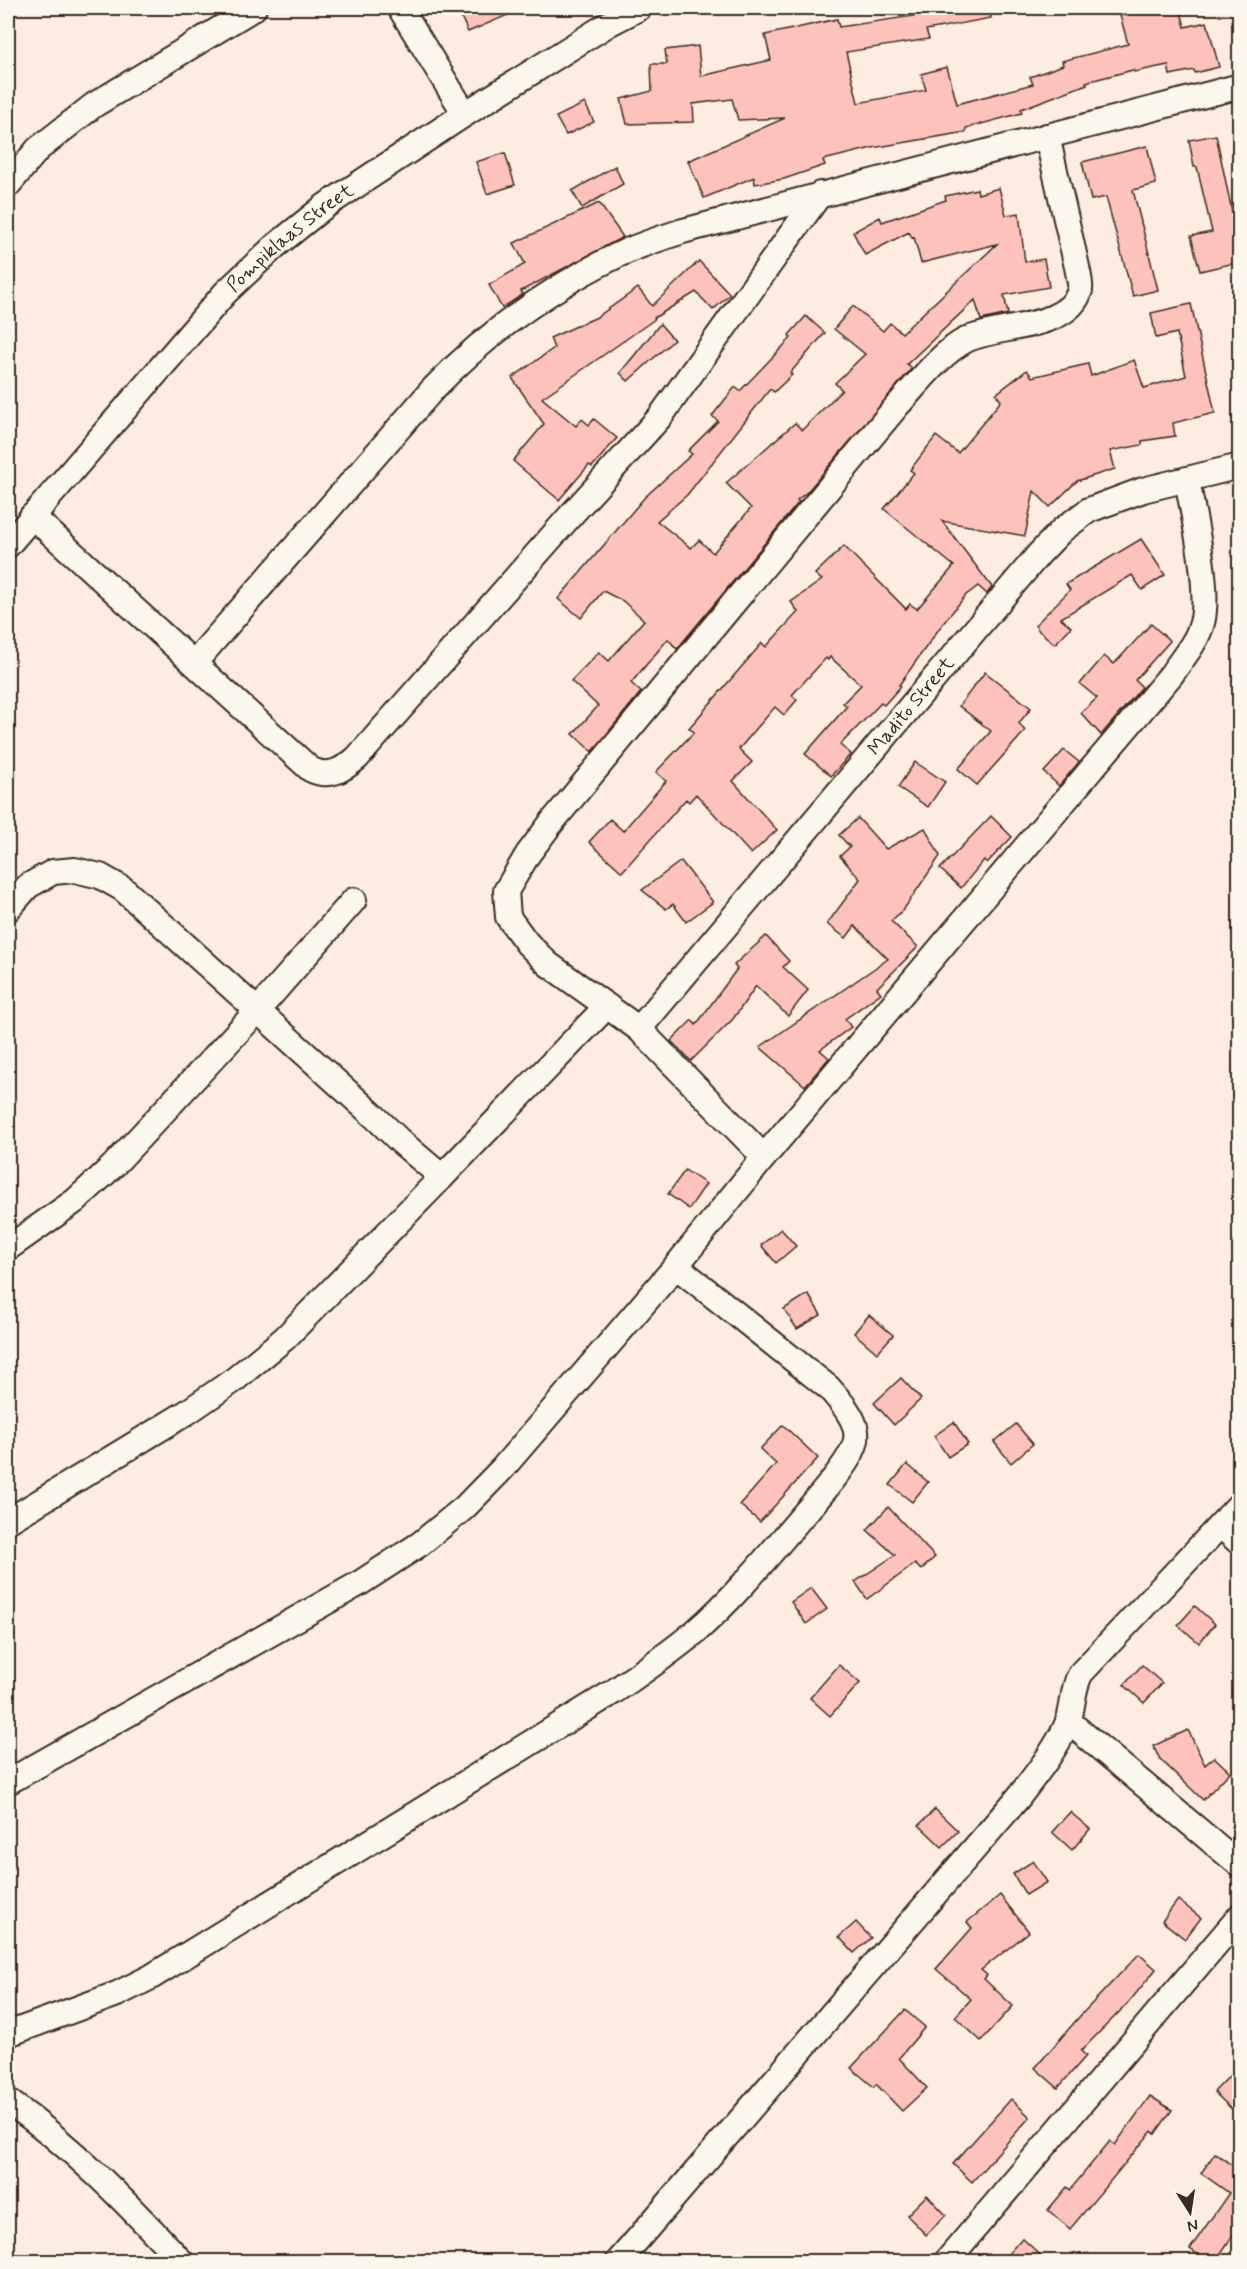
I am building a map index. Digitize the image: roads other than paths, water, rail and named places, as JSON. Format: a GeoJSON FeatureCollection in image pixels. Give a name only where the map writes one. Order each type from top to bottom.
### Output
{"type":"FeatureCollection","features":[{"type":"Feature","properties":{"kind":"street"},"geometry":{"type":"LineString","coordinates":[[8,185],[38,149],[94,105],[254,8]]}},
{"type":"Feature","properties":{"kind":"street"},"geometry":{"type":"LineString","coordinates":[[400,8],[465,114]]}},
{"type":"Feature","properties":{"kind":"street","name":"Pompiklaas Street"},"geometry":{"type":"LineString","coordinates":[[8,545],[225,293],[274,247],[325,206],[465,114],[610,23],[639,8]]}},
{"type":"Feature","properties":{"kind":"street"},"geometry":{"type":"LineString","coordinates":[[195,662],[456,365],[507,322],[578,277],[628,251],[683,231],[1239,86]]}},
{"type":"Feature","properties":{"kind":"street"},"geometry":{"type":"LineString","coordinates":[[764,1158],[639,1029],[548,964],[527,943],[508,917],[506,891],[528,854],[552,822],[896,407],[930,370],[964,341],[1052,317],[1074,301],[1080,288],[1077,267],[1047,136]]}},
{"type":"Feature","properties":{"kind":"street"},"geometry":{"type":"LineString","coordinates":[[33,516],[310,769],[328,774],[357,758],[660,417],[820,194]]}},
{"type":"Feature","properties":{"kind":"street","name":"Madito Street"},"geometry":{"type":"LineString","coordinates":[[639,1029],[1062,530],[1089,510],[1143,490],[1239,466]]}},
{"type":"Feature","properties":{"kind":"street"},"geometry":{"type":"LineString","coordinates":[[8,1781],[360,1583],[420,1544],[464,1508],[502,1469],[676,1266],[764,1158],[1171,675],[1194,641],[1202,623],[1204,603],[1202,573],[1187,479]]}},
{"type":"Feature","properties":{"kind":"street"},"geometry":{"type":"LineString","coordinates":[[8,909],[28,886],[53,872],[75,870],[100,876],[123,889],[400,1142],[442,1177]]}},
{"type":"Feature","properties":{"kind":"street"},"geometry":{"type":"LineString","coordinates":[[8,1248],[75,1201],[113,1166],[257,1011],[354,900]]}},
{"type":"Feature","properties":{"kind":"street"},"geometry":{"type":"LineString","coordinates":[[8,1521],[186,1413],[234,1380],[285,1338],[607,1006]]}},
{"type":"Feature","properties":{"kind":"street"},"geometry":{"type":"LineString","coordinates":[[8,2034],[117,1994],[151,1977],[613,1692],[694,1632],[734,1595],[789,1532],[828,1487],[852,1450],[856,1433],[852,1420],[829,1388],[676,1266]]}},
{"type":"Feature","properties":{"kind":"street"},"geometry":{"type":"LineString","coordinates":[[618,2262],[1018,1798],[1044,1764],[1068,1721],[1077,1680],[1082,1673],[1239,1504]]}},
{"type":"Feature","properties":{"kind":"street"},"geometry":{"type":"LineString","coordinates":[[1220,1525],[1239,1543]]}},
{"type":"Feature","properties":{"kind":"street"},"geometry":{"type":"LineString","coordinates":[[1068,1721],[1239,1865]]}},
{"type":"Feature","properties":{"kind":"street"},"geometry":{"type":"LineString","coordinates":[[946,2262],[1239,1916]]}},
{"type":"Feature","properties":{"kind":"street"},"geometry":{"type":"LineString","coordinates":[[8,2101],[32,2118],[95,2172],[182,2262]]}}]}
